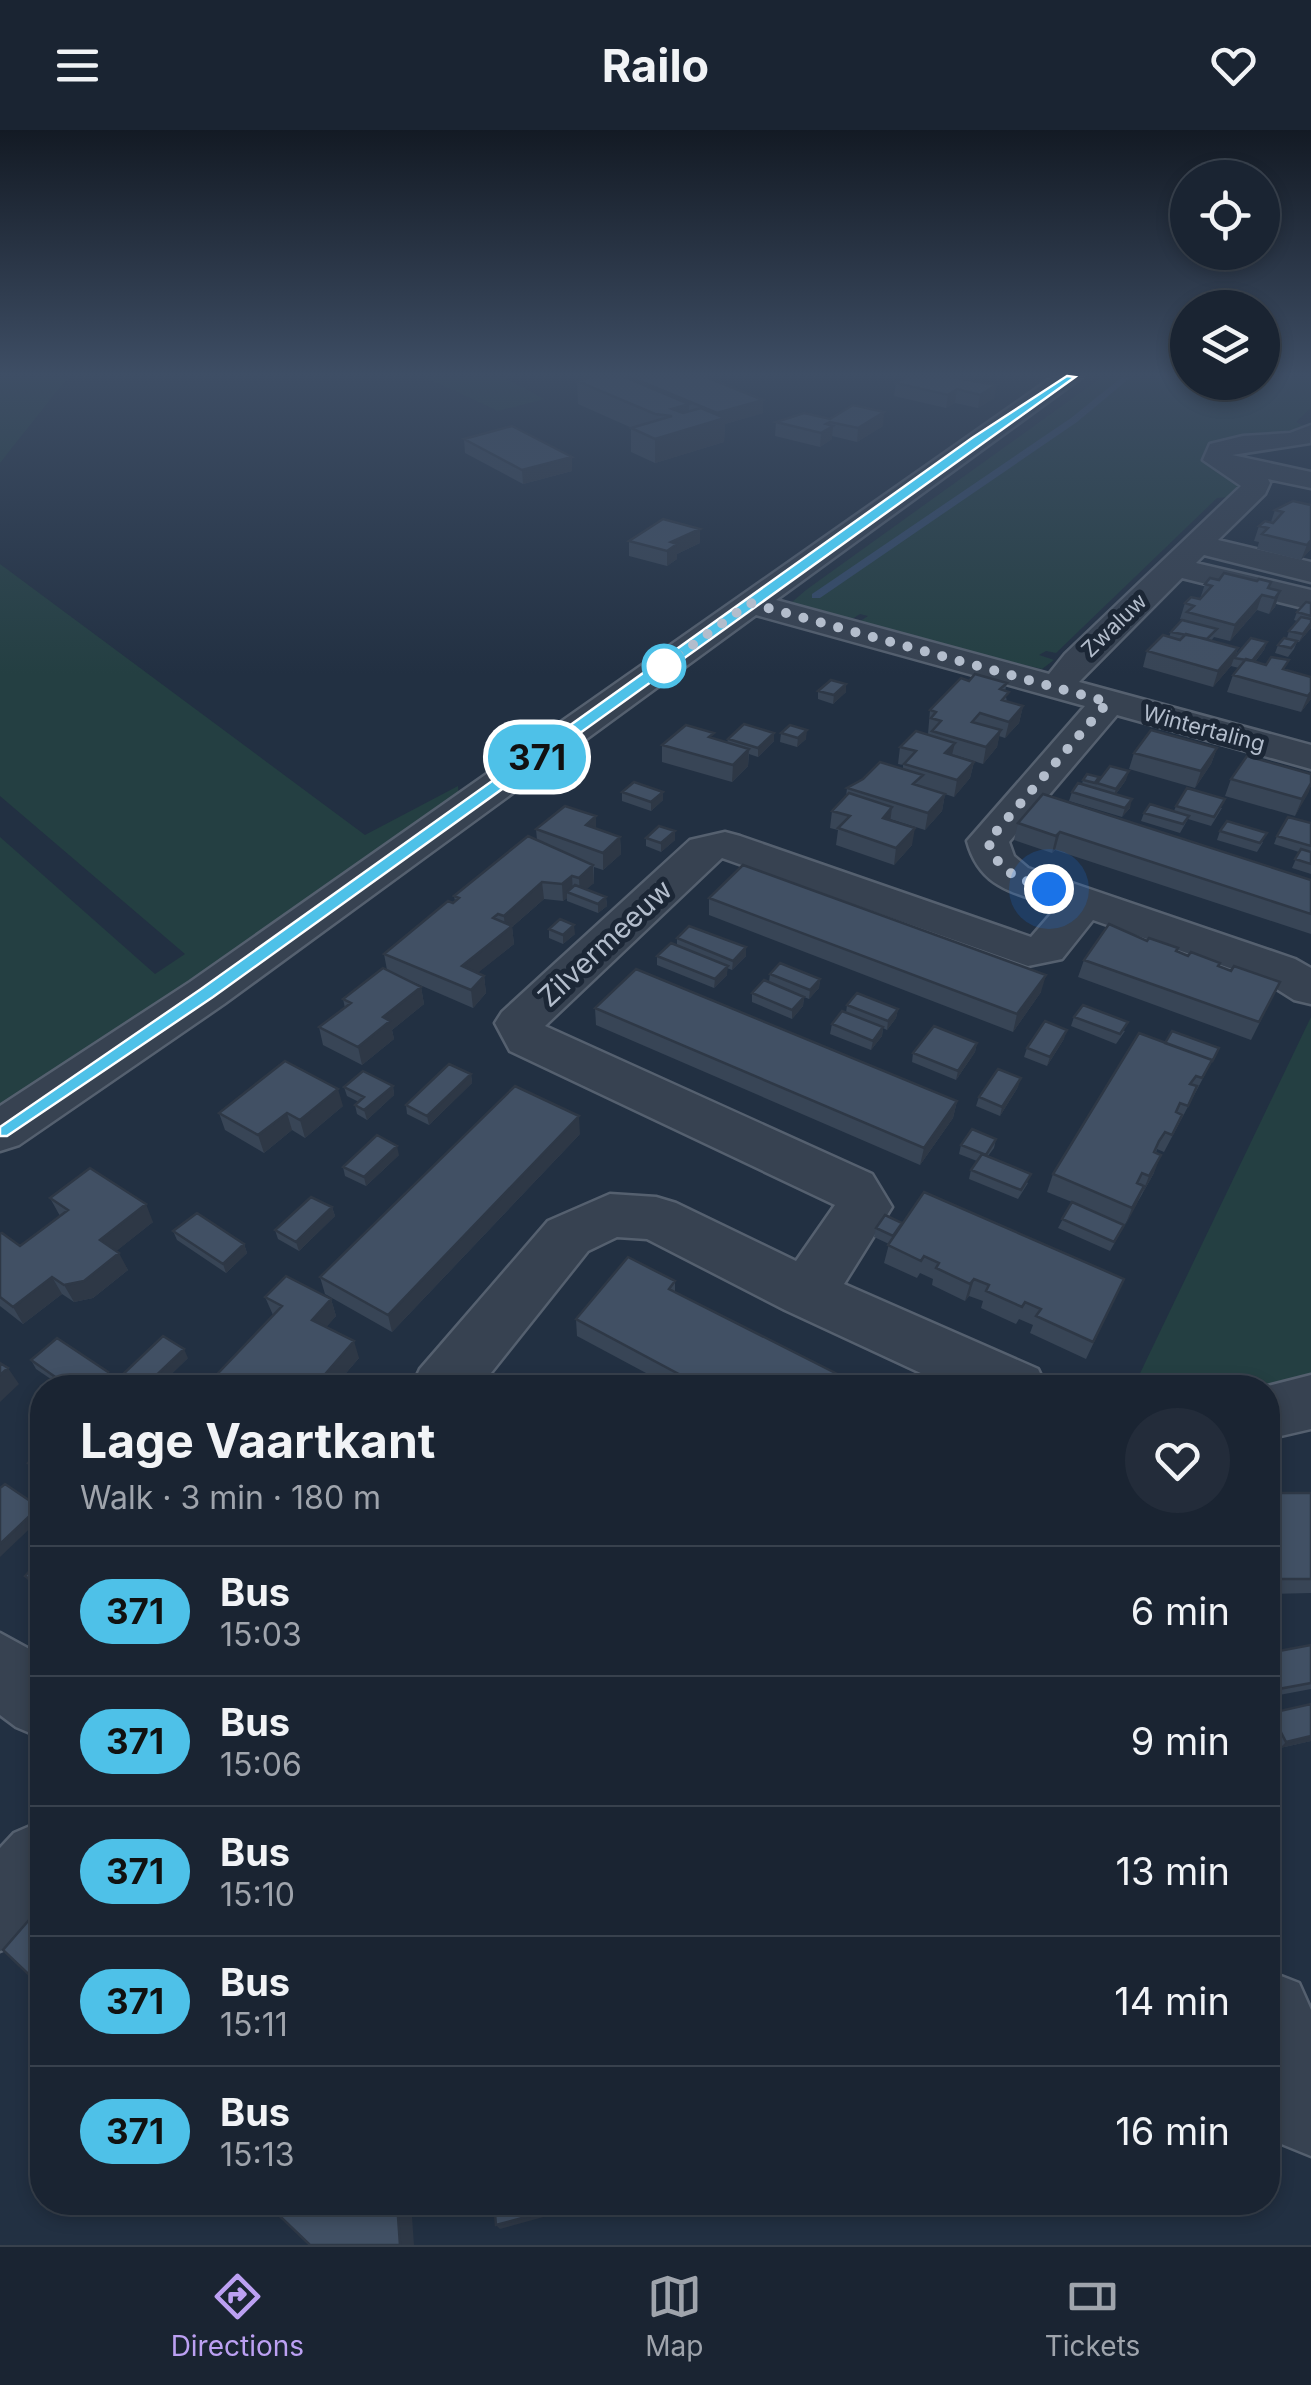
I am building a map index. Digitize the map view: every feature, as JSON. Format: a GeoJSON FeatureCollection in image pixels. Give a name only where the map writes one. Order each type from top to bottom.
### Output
{"type":"FeatureCollection","features":[{"type":"Feature","properties":{"kind":"street"},"geometry":{"type":"LineString","coordinates":[[0,1132],[207,993],[931,476]]}},
{"type":"Feature","properties":{"kind":"street","name":"Zwaluw"},"geometry":{"type":"LineString","coordinates":[[1057,688],[1078,661],[1255,488],[1256,482],[1245,476]]}},
{"type":"Feature","properties":{"kind":"street"},"geometry":{"type":"LineString","coordinates":[[1186,556],[1311,572]]}},
{"type":"Feature","properties":{"kind":"street"},"geometry":{"type":"LineString","coordinates":[[1186,556],[1311,600]]}},
{"type":"Feature","properties":{"kind":"street","name":"Wintertaling"},"geometry":{"type":"LineString","coordinates":[[750,603],[1311,758]]}},
{"type":"Feature","properties":{"kind":"street"},"geometry":{"type":"LineString","coordinates":[[1108,702],[988,841],[994,862],[1014,877],[1278,970],[1311,989]]}},
{"type":"Feature","properties":{"kind":"street","name":"Zilvermeeuw"},"geometry":{"type":"LineString","coordinates":[[806,1293],[864,1208],[853,1188],[527,1039],[519,1023],[705,850],[724,844],[1028,952],[1046,949],[1085,901]]}},
{"type":"Feature","properties":{"kind":"street"},"geometry":{"type":"LineString","coordinates":[[453,1375],[568,1236],[610,1216],[656,1218],[806,1293],[987,1375]]}},
{"type":"Feature","properties":{"kind":"street"},"geometry":{"type":"LineString","coordinates":[[1280,1409],[1311,1402]]}},
{"type":"Feature","properties":{"kind":"street"},"geometry":{"type":"LineString","coordinates":[[0,1669],[30,1692]]}},
{"type":"Feature","properties":{"kind":"street"},"geometry":{"type":"LineString","coordinates":[[0,1910],[30,1875]]}},
{"type":"Feature","properties":{"kind":"green space"},"geometry":{"type":"Polygon","coordinates":[[[965,476],[1243,476],[1246,482],[1231,497],[1217,498],[1056,653],[1046,651],[1039,655],[1054,660],[1042,669],[854,625],[868,616],[860,614],[846,623],[797,609],[792,602],[965,476]]]}},
{"type":"Feature","properties":{"kind":"green space"},"geometry":{"type":"Polygon","coordinates":[[[0,564],[365,835],[458,786],[459,801],[0,1112],[0,837],[155,974],[185,954],[0,796],[0,564]]]}},
{"type":"Feature","properties":{"kind":"green space"},"geometry":{"type":"Polygon","coordinates":[[[1311,1017],[1311,1383],[1280,1391],[1280,1375],[1139,1375],[1311,1017]]]}},
{"type":"Feature","properties":{"kind":"building"},"geometry":{"type":"Polygon","coordinates":[[[1293,501],[1311,505],[1311,540],[1307,545],[1262,534],[1268,528],[1259,526],[1265,521],[1273,523],[1283,512],[1275,510],[1293,501]]]}},
{"type":"Feature","properties":{"kind":"building"},"geometry":{"type":"Polygon","coordinates":[[[663,519],[700,529],[671,542],[677,544],[667,551],[629,541],[663,519]]]}},
{"type":"Feature","properties":{"kind":"building"},"geometry":{"type":"Polygon","coordinates":[[[1224,573],[1271,582],[1268,588],[1280,591],[1275,598],[1262,595],[1235,625],[1187,612],[1194,606],[1185,603],[1191,597],[1200,599],[1212,586],[1205,584],[1210,578],[1219,580],[1224,573]]]}},
{"type":"Feature","properties":{"kind":"building"},"geometry":{"type":"Polygon","coordinates":[[[1306,602],[1311,603],[1311,616],[1297,612],[1306,602]]]}},
{"type":"Feature","properties":{"kind":"building"},"geometry":{"type":"Polygon","coordinates":[[[1301,617],[1311,619],[1303,634],[1289,631],[1301,617]]]}},
{"type":"Feature","properties":{"kind":"building"},"geometry":{"type":"Polygon","coordinates":[[[1182,620],[1217,629],[1207,639],[1171,632],[1182,620]]]}},
{"type":"Feature","properties":{"kind":"building"},"geometry":{"type":"Polygon","coordinates":[[[1186,634],[1238,648],[1218,671],[1147,651],[1163,635],[1180,640],[1186,634]]]}},
{"type":"Feature","properties":{"kind":"building"},"geometry":{"type":"Polygon","coordinates":[[[1251,638],[1267,642],[1252,661],[1234,658],[1251,638]]]}},
{"type":"Feature","properties":{"kind":"building"},"geometry":{"type":"Polygon","coordinates":[[[1284,638],[1297,641],[1291,648],[1278,645],[1284,638]]]}},
{"type":"Feature","properties":{"kind":"building"},"geometry":{"type":"Polygon","coordinates":[[[1271,657],[1289,660],[1283,669],[1311,677],[1308,696],[1233,675],[1246,659],[1266,665],[1271,657]]]}},
{"type":"Feature","properties":{"kind":"building"},"geometry":{"type":"Polygon","coordinates":[[[975,674],[1007,683],[1000,689],[1009,692],[1002,700],[1023,706],[1009,722],[980,713],[972,722],[1001,730],[986,747],[932,731],[941,721],[931,718],[936,712],[930,710],[961,678],[969,681],[975,674]]]}},
{"type":"Feature","properties":{"kind":"building"},"geometry":{"type":"Polygon","coordinates":[[[831,680],[846,684],[834,695],[818,691],[831,680]]]}},
{"type":"Feature","properties":{"kind":"building"},"geometry":{"type":"Polygon","coordinates":[[[744,724],[774,733],[758,748],[728,739],[744,724]]]}},
{"type":"Feature","properties":{"kind":"building"},"geometry":{"type":"Polygon","coordinates":[[[686,725],[714,733],[709,737],[749,749],[733,765],[662,745],[686,725]]]}},
{"type":"Feature","properties":{"kind":"building"},"geometry":{"type":"Polygon","coordinates":[[[790,725],[807,730],[798,738],[781,733],[790,725]]]}},
{"type":"Feature","properties":{"kind":"building"},"geometry":{"type":"Polygon","coordinates":[[[1151,730],[1217,748],[1201,771],[1134,753],[1151,730]]]}},
{"type":"Feature","properties":{"kind":"building"},"geometry":{"type":"Polygon","coordinates":[[[916,731],[955,743],[945,753],[974,762],[957,780],[904,764],[916,751],[900,747],[916,731]]]}},
{"type":"Feature","properties":{"kind":"building"},"geometry":{"type":"Polygon","coordinates":[[[1247,756],[1311,774],[1311,783],[1302,799],[1231,779],[1247,756]]]}},
{"type":"Feature","properties":{"kind":"building"},"geometry":{"type":"Polygon","coordinates":[[[880,762],[923,775],[913,784],[945,794],[928,813],[847,788],[880,762]]]}},
{"type":"Feature","properties":{"kind":"building"},"geometry":{"type":"Polygon","coordinates":[[[1110,766],[1129,771],[1116,789],[1097,783],[1110,766]]]}},
{"type":"Feature","properties":{"kind":"building"},"geometry":{"type":"Polygon","coordinates":[[[1087,774],[1099,777],[1095,783],[1083,780],[1087,774]]]}},
{"type":"Feature","properties":{"kind":"building"},"geometry":{"type":"Polygon","coordinates":[[[634,782],[663,792],[651,802],[622,792],[634,782]]]}},
{"type":"Feature","properties":{"kind":"building"},"geometry":{"type":"Polygon","coordinates":[[[1078,783],[1132,799],[1125,808],[1072,792],[1078,783]]]}},
{"type":"Feature","properties":{"kind":"building"},"geometry":{"type":"Polygon","coordinates":[[[1187,788],[1225,799],[1214,817],[1176,806],[1187,788]]]}},
{"type":"Feature","properties":{"kind":"building"},"geometry":{"type":"Polygon","coordinates":[[[849,793],[892,807],[883,818],[915,828],[896,848],[838,828],[850,816],[832,811],[849,793]]]}},
{"type":"Feature","properties":{"kind":"building"},"geometry":{"type":"Polygon","coordinates":[[[1043,794],[1311,880],[1311,914],[1060,832],[1056,836],[1018,823],[1043,794]]]}},
{"type":"Feature","properties":{"kind":"building"},"geometry":{"type":"Polygon","coordinates":[[[1150,804],[1189,816],[1183,824],[1144,813],[1150,804]]]}},
{"type":"Feature","properties":{"kind":"building"},"geometry":{"type":"Polygon","coordinates":[[[565,806],[596,816],[586,825],[620,837],[603,853],[536,829],[565,806]]]}},
{"type":"Feature","properties":{"kind":"building"},"geometry":{"type":"Polygon","coordinates":[[[1288,817],[1311,823],[1311,846],[1277,836],[1288,817]]]}},
{"type":"Feature","properties":{"kind":"building"},"geometry":{"type":"Polygon","coordinates":[[[1227,821],[1267,833],[1260,843],[1220,831],[1227,821]]]}},
{"type":"Feature","properties":{"kind":"building"},"geometry":{"type":"Polygon","coordinates":[[[659,826],[675,831],[661,843],[646,838],[659,826]]]}},
{"type":"Feature","properties":{"kind":"building"},"geometry":{"type":"Polygon","coordinates":[[[528,836],[593,865],[579,878],[572,876],[562,884],[542,882],[504,916],[498,914],[493,918],[512,926],[462,966],[484,976],[471,990],[384,954],[448,901],[453,903],[459,898],[454,896],[528,836]]]}},
{"type":"Feature","properties":{"kind":"building"},"geometry":{"type":"Polygon","coordinates":[[[1301,849],[1311,852],[1311,864],[1295,859],[1301,849]]]}},
{"type":"Feature","properties":{"kind":"building"},"geometry":{"type":"Polygon","coordinates":[[[743,865],[1046,975],[1017,1014],[709,898],[743,865]]]}},
{"type":"Feature","properties":{"kind":"building"},"geometry":{"type":"Polygon","coordinates":[[[575,885],[606,897],[598,904],[567,892],[575,885]]]}},
{"type":"Feature","properties":{"kind":"building"},"geometry":{"type":"Polygon","coordinates":[[[560,919],[574,925],[563,935],[549,929],[560,919]]]}},
{"type":"Feature","properties":{"kind":"building"},"geometry":{"type":"Polygon","coordinates":[[[1109,924],[1147,941],[1149,938],[1178,948],[1176,951],[1188,956],[1191,952],[1220,963],[1218,966],[1231,971],[1234,966],[1280,982],[1259,1022],[1084,960],[1109,924]]]}},
{"type":"Feature","properties":{"kind":"building"},"geometry":{"type":"Polygon","coordinates":[[[689,926],[746,947],[733,961],[677,938],[689,926]]]}},
{"type":"Feature","properties":{"kind":"building"},"geometry":{"type":"Polygon","coordinates":[[[671,943],[728,966],[715,979],[657,956],[671,943]]]}},
{"type":"Feature","properties":{"kind":"building"},"geometry":{"type":"Polygon","coordinates":[[[780,963],[820,979],[810,990],[770,974],[780,963]]]}},
{"type":"Feature","properties":{"kind":"building"},"geometry":{"type":"Polygon","coordinates":[[[383,968],[421,987],[383,1017],[390,1021],[358,1047],[319,1027],[351,1003],[343,999],[383,968]]]}},
{"type":"Feature","properties":{"kind":"building"},"geometry":{"type":"Polygon","coordinates":[[[636,969],[957,1101],[924,1148],[595,1008],[636,969]]]}},
{"type":"Feature","properties":{"kind":"building"},"geometry":{"type":"Polygon","coordinates":[[[764,980],[804,997],[792,1010],[752,993],[764,980]]]}},
{"type":"Feature","properties":{"kind":"building"},"geometry":{"type":"Polygon","coordinates":[[[857,993],[898,1009],[888,1021],[847,1005],[857,993]]]}},
{"type":"Feature","properties":{"kind":"building"},"geometry":{"type":"Polygon","coordinates":[[[1083,1005],[1128,1022],[1120,1034],[1074,1017],[1083,1005]]]}},
{"type":"Feature","properties":{"kind":"building"},"geometry":{"type":"Polygon","coordinates":[[[842,1011],[883,1027],[873,1041],[832,1024],[842,1011]]]}},
{"type":"Feature","properties":{"kind":"building"},"geometry":{"type":"Polygon","coordinates":[[[1045,1021],[1067,1030],[1050,1057],[1027,1048],[1045,1021]]]}},
{"type":"Feature","properties":{"kind":"building"},"geometry":{"type":"Polygon","coordinates":[[[934,1026],[977,1043],[958,1071],[913,1053],[934,1026]]]}},
{"type":"Feature","properties":{"kind":"building"},"geometry":{"type":"Polygon","coordinates":[[[1172,1031],[1219,1048],[1212,1062],[1165,1043],[1172,1031]]]}},
{"type":"Feature","properties":{"kind":"building"},"geometry":{"type":"Polygon","coordinates":[[[1139,1033],[1212,1060],[1202,1078],[1196,1076],[1190,1084],[1197,1086],[1188,1106],[1180,1103],[1176,1112],[1182,1115],[1172,1135],[1165,1132],[1159,1141],[1154,1152],[1161,1155],[1149,1176],[1142,1173],[1137,1183],[1144,1186],[1132,1208],[1053,1174],[1139,1033]]]}},
{"type":"Feature","properties":{"kind":"building"},"geometry":{"type":"Polygon","coordinates":[[[285,1061],[338,1089],[300,1120],[287,1113],[258,1135],[219,1113],[285,1061]]]}},
{"type":"Feature","properties":{"kind":"building"},"geometry":{"type":"Polygon","coordinates":[[[449,1064],[471,1074],[427,1116],[406,1105],[449,1064]]]}},
{"type":"Feature","properties":{"kind":"building"},"geometry":{"type":"Polygon","coordinates":[[[998,1069],[1021,1078],[1002,1107],[979,1097],[998,1069]]]}},
{"type":"Feature","properties":{"kind":"building"},"geometry":{"type":"Polygon","coordinates":[[[363,1071],[393,1086],[364,1110],[355,1105],[364,1097],[344,1087],[363,1071]]]}},
{"type":"Feature","properties":{"kind":"building"},"geometry":{"type":"Polygon","coordinates":[[[515,1086],[579,1116],[388,1315],[320,1277],[515,1086]]]}},
{"type":"Feature","properties":{"kind":"building"},"geometry":{"type":"Polygon","coordinates":[[[972,1129],[996,1139],[986,1155],[961,1145],[972,1129]]]}},
{"type":"Feature","properties":{"kind":"building"},"geometry":{"type":"Polygon","coordinates":[[[377,1135],[397,1146],[364,1177],[343,1167],[377,1135]]]}},
{"type":"Feature","properties":{"kind":"building"},"geometry":{"type":"Polygon","coordinates":[[[982,1154],[1031,1174],[1021,1190],[971,1170],[982,1154]]]}},
{"type":"Feature","properties":{"kind":"building"},"geometry":{"type":"Polygon","coordinates":[[[90,1168],[146,1204],[100,1240],[119,1253],[84,1281],[64,1285],[52,1277],[13,1307],[0,1297],[0,1234],[20,1246],[68,1210],[50,1198],[90,1168]]]}},
{"type":"Feature","properties":{"kind":"building"},"geometry":{"type":"Polygon","coordinates":[[[924,1192],[1124,1279],[1093,1342],[1036,1316],[1041,1309],[1025,1302],[1022,1307],[986,1291],[989,1285],[974,1279],[970,1284],[936,1268],[939,1263],[924,1256],[921,1261],[888,1245],[924,1192]]]}},
{"type":"Feature","properties":{"kind":"building"},"geometry":{"type":"Polygon","coordinates":[[[311,1197],[332,1207],[296,1242],[275,1230],[311,1197]]]}},
{"type":"Feature","properties":{"kind":"building"},"geometry":{"type":"Polygon","coordinates":[[[1072,1202],[1124,1225],[1114,1242],[1062,1219],[1072,1202]]]}},
{"type":"Feature","properties":{"kind":"building"},"geometry":{"type":"Polygon","coordinates":[[[197,1213],[244,1244],[223,1264],[173,1231],[197,1213]]]}},
{"type":"Feature","properties":{"kind":"building"},"geometry":{"type":"Polygon","coordinates":[[[885,1215],[902,1223],[893,1236],[876,1228],[885,1215]]]}},
{"type":"Feature","properties":{"kind":"building"},"geometry":{"type":"Polygon","coordinates":[[[628,1257],[675,1281],[669,1289],[839,1375],[681,1375],[576,1319],[628,1257]]]}},
{"type":"Feature","properties":{"kind":"building"},"geometry":{"type":"Polygon","coordinates":[[[286,1276],[331,1299],[312,1320],[354,1341],[324,1375],[216,1375],[282,1306],[265,1297],[286,1276]]]}},
{"type":"Feature","properties":{"kind":"building"},"geometry":{"type":"Polygon","coordinates":[[[163,1336],[184,1349],[157,1375],[122,1375],[163,1336]]]}},
{"type":"Feature","properties":{"kind":"building"},"geometry":{"type":"Polygon","coordinates":[[[57,1338],[108,1372],[52,1375],[31,1360],[57,1338]]]}},
{"type":"Feature","properties":{"kind":"building"},"geometry":{"type":"Polygon","coordinates":[[[5,1484],[30,1501],[30,1516],[0,1544],[0,1488],[5,1484]]]}},
{"type":"Feature","properties":{"kind":"building"},"geometry":{"type":"Polygon","coordinates":[[[1280,1493],[1311,1493],[1311,1579],[1280,1579],[1280,1493]]]}},
{"type":"Feature","properties":{"kind":"building"},"geometry":{"type":"Polygon","coordinates":[[[1311,1645],[1311,1683],[1280,1689],[1280,1651],[1311,1645]]]}},
{"type":"Feature","properties":{"kind":"building"},"geometry":{"type":"Polygon","coordinates":[[[1311,1704],[1311,1736],[1286,1742],[1280,1730],[1280,1711],[1311,1704]]]}},
{"type":"Feature","properties":{"kind":"building"},"geometry":{"type":"Polygon","coordinates":[[[30,1919],[30,1976],[3,1950],[30,1919]]]}},
{"type":"Feature","properties":{"kind":"building"},"geometry":{"type":"Polygon","coordinates":[[[279,2215],[398,2215],[400,2245],[310,2245],[279,2215]]]}},
{"type":"Feature","properties":{"kind":"building"},"geometry":{"type":"Polygon","coordinates":[[[495,2215],[533,2215],[496,2225],[495,2215]]]}},
{"type":"Feature","properties":{"kind":"waterway"},"geometry":{"type":"LineString","coordinates":[[816,596],[992,476]]}},
{"type":"Feature","properties":{"kind":"bus line","name":"371"},"geometry":{"type":"LineString","coordinates":[[0,1132],[207,993],[927,476]]}},
{"type":"Feature","properties":{"kind":"route"},"geometry":{"type":"LineString","coordinates":[[664,666],[750,603],[1108,702],[988,841],[994,862],[1014,877],[1049,889]]}}]}
